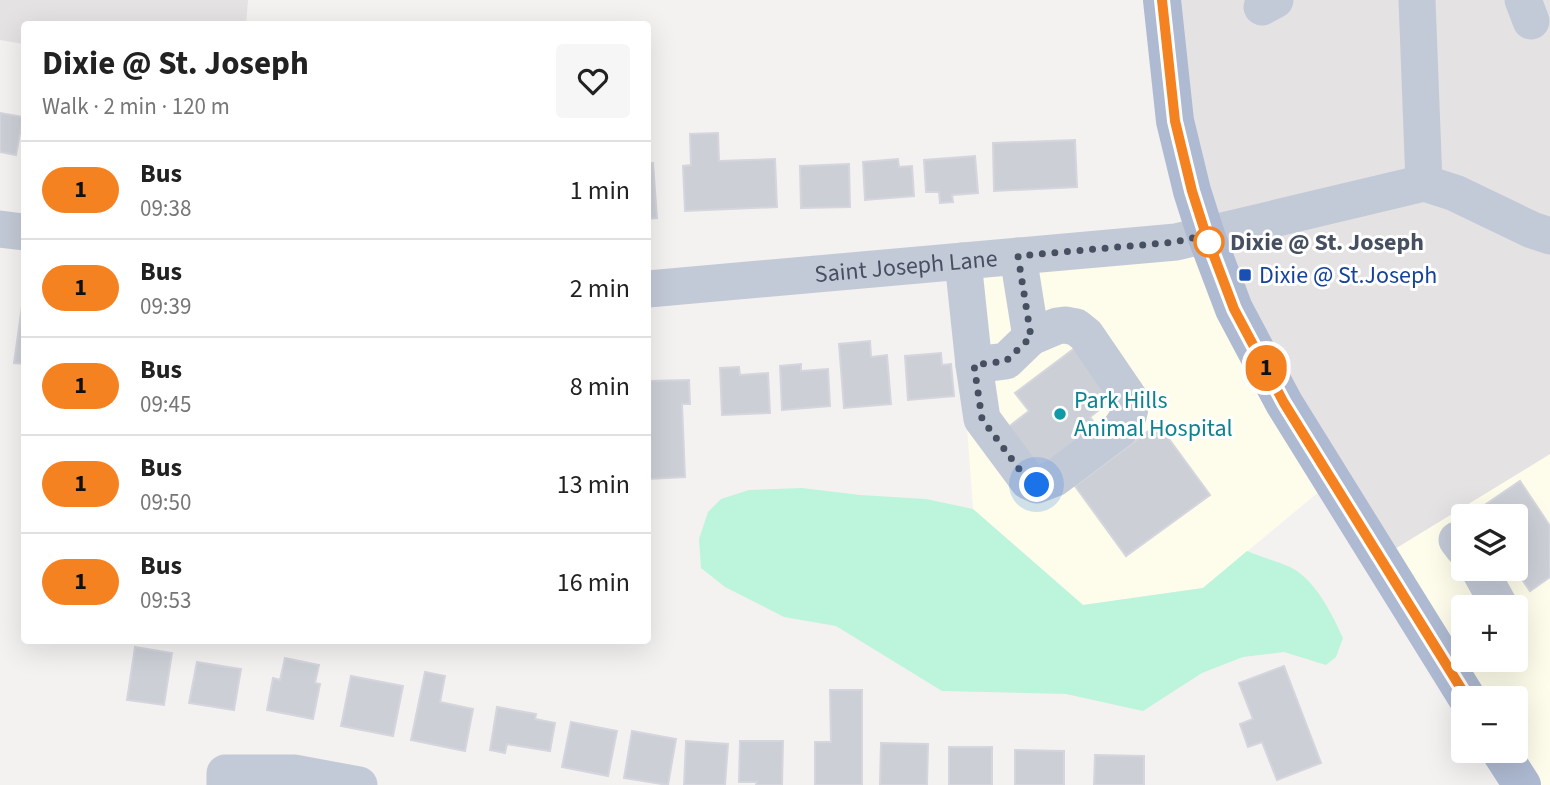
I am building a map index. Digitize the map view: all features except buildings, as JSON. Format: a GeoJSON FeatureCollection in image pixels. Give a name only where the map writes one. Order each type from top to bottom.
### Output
{"type":"FeatureCollection","features":[{"type":"Feature","properties":{"kind":"main road"},"geometry":{"type":"LineString","coordinates":[[1162,0],[1175,121],[1192,191],[1234,309],[1284,403],[1462,677]]}},
{"type":"Feature","properties":{"kind":"main road"},"geometry":{"type":"LineString","coordinates":[[1508,763],[1522,785]]}},
{"type":"Feature","properties":{"kind":"street"},"geometry":{"type":"LineString","coordinates":[[1417,0],[1424,183],[1455,193],[1550,236]]}},
{"type":"Feature","properties":{"kind":"street","name":"Saint Joseph Lane"},"geometry":{"type":"LineString","coordinates":[[651,289],[1175,242],[1424,183]]}},
{"type":"Feature","properties":{"kind":"street"},"geometry":{"type":"LineString","coordinates":[[0,229],[21,232]]}},
{"type":"Feature","properties":{"kind":"street"},"geometry":{"type":"LineString","coordinates":[[1018,256],[1031,337]]}},
{"type":"Feature","properties":{"kind":"street"},"geometry":{"type":"LineString","coordinates":[[962,261],[974,365],[982,419],[1028,481],[1037,485],[1055,478],[1120,429],[1131,409],[1129,397],[1086,335],[1076,327],[1058,326],[1031,337],[1006,361],[974,365]]}},
{"type":"Feature","properties":{"kind":"street"},"geometry":{"type":"LineString","coordinates":[[225,779],[294,773],[359,785]]}},
{"type":"Feature","properties":{"kind":"shaded area"},"geometry":{"type":"Polygon","coordinates":[[[0,0],[248,0],[246,21],[21,21],[21,44],[0,40],[0,0]]]}},
{"type":"Feature","properties":{"kind":"shaded area"},"geometry":{"type":"Polygon","coordinates":[[[1162,0],[1550,0],[1550,454],[1468,504],[1451,504],[1451,515],[1380,558],[1234,309],[1162,0]]]}},
{"type":"Feature","properties":{"kind":"shaded area"},"geometry":{"type":"Polygon","coordinates":[[[1206,235],[1332,481],[1203,588],[1083,605],[973,509],[955,262],[1206,235]]]}},
{"type":"Feature","properties":{"kind":"shaded area"},"geometry":{"type":"Polygon","coordinates":[[[1550,454],[1550,785],[1522,785],[1518,763],[1528,763],[1528,686],[1460,686],[1380,558],[1451,515],[1451,581],[1528,581],[1528,504],[1468,504],[1550,454]]]}},
{"type":"Feature","properties":{"kind":"green space"},"geometry":{"type":"Polygon","coordinates":[[[802,488],[926,499],[973,509],[1083,605],[1203,588],[1247,551],[1290,567],[1307,580],[1328,608],[1343,638],[1336,657],[1326,665],[1284,652],[1243,657],[1202,673],[1143,711],[1066,694],[942,691],[836,626],[784,617],[725,587],[701,568],[699,539],[708,512],[721,499],[749,490],[802,488]]]}},
{"type":"Feature","properties":{"kind":"bus line","name":"1"},"geometry":{"type":"LineString","coordinates":[[1162,0],[1175,121],[1192,191],[1234,309],[1284,403],[1460,686]]}},
{"type":"Feature","properties":{"kind":"place","name":"Dixie @ St. Joseph"},"geometry":{"type":"Point","coordinates":[1209,242]}},
{"type":"Feature","properties":{"kind":"place","name":"Dixie @ St.Joseph"},"geometry":{"type":"Point","coordinates":[1245,275]}},
{"type":"Feature","properties":{"kind":"place","name":"Park Hills Animal Hospital"},"geometry":{"type":"Point","coordinates":[1060,414]}},
{"type":"Feature","properties":{"kind":"route"},"geometry":{"type":"LineString","coordinates":[[1037,485],[1028,481],[982,419],[974,365],[1006,361],[1031,337],[1018,256],[1175,242],[1206,235],[1209,242]]}}]}
